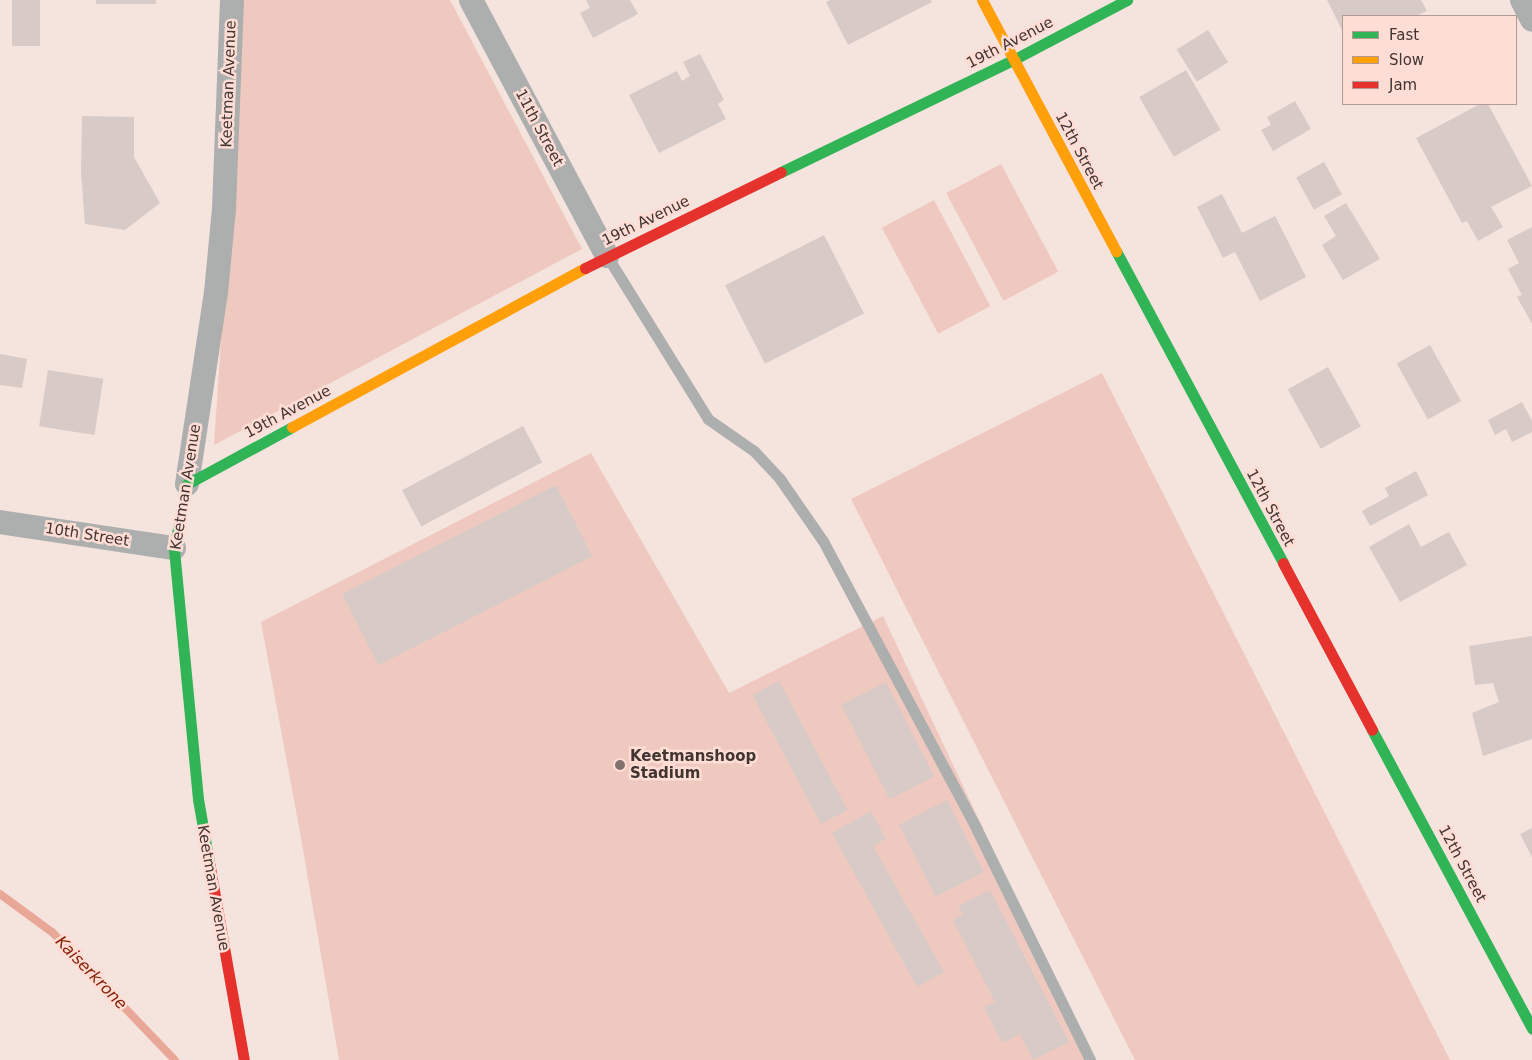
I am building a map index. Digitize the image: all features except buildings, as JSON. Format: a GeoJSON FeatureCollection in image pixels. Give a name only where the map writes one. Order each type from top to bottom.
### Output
{"type":"FeatureCollection","features":[{"type":"Feature","properties":{"kind":"street","name":"Keetman Avenue"},"geometry":{"type":"LineString","coordinates":[[232,0],[223,218],[216,293],[187,484],[174,548],[198,799],[244,1060]]}},
{"type":"Feature","properties":{"kind":"street","name":"11th Street"},"geometry":{"type":"LineString","coordinates":[[471,0],[607,256]]}},
{"type":"Feature","properties":{"kind":"street","name":"12th Street"},"geometry":{"type":"LineString","coordinates":[[982,0],[1524,995],[1532,1029]]}},
{"type":"Feature","properties":{"kind":"street","name":"19th Avenue"},"geometry":{"type":"LineString","coordinates":[[187,484],[607,256],[1013,60],[1127,0]]}},
{"type":"Feature","properties":{"kind":"street"},"geometry":{"type":"LineString","coordinates":[[1522,0],[1532,20]]}},
{"type":"Feature","properties":{"kind":"street","name":"10th Street"},"geometry":{"type":"LineString","coordinates":[[0,522],[174,548]]}},
{"type":"Feature","properties":{"kind":"lane"},"geometry":{"type":"LineString","coordinates":[[607,256],[708,419],[754,451],[780,479],[823,541],[977,830],[1090,1060]]}},
{"type":"Feature","properties":{"kind":"shaded area"},"geometry":{"type":"Polygon","coordinates":[[[244,0],[450,0],[582,249],[214,445],[244,0]]]}},
{"type":"Feature","properties":{"kind":"shaded area"},"geometry":{"type":"Polygon","coordinates":[[[1001,164],[1058,272],[1004,301],[946,193],[1001,164]]]}},
{"type":"Feature","properties":{"kind":"shaded area"},"geometry":{"type":"Polygon","coordinates":[[[934,200],[990,306],[938,334],[882,228],[934,200]]]}},
{"type":"Feature","properties":{"kind":"shaded area"},"geometry":{"type":"Polygon","coordinates":[[[1102,373],[1450,1060],[1135,1060],[851,499],[1102,373]]]}},
{"type":"Feature","properties":{"kind":"shaded area","name":"Keetmanshoop Stadium"},"geometry":{"type":"Polygon","coordinates":[[[591,453],[729,693],[883,616],[1092,1060],[339,1060],[301,838],[261,622],[591,453]]]}},
{"type":"Feature","properties":{"kind":"waterway","name":"Kaiserkrone"},"geometry":{"type":"LineString","coordinates":[[0,894],[53,933],[175,1060]]}},
{"type":"Feature","properties":{"kind":"traffic: fast"},"geometry":{"type":"LineString","coordinates":[[781,172],[1013,60],[1127,0]]}},
{"type":"Feature","properties":{"kind":"traffic: fast"},"geometry":{"type":"LineString","coordinates":[[1116,251],[1283,563]]}},
{"type":"Feature","properties":{"kind":"traffic: fast"},"geometry":{"type":"LineString","coordinates":[[209,862],[198,799],[174,548],[187,484],[292,427]]}},
{"type":"Feature","properties":{"kind":"traffic: fast"},"geometry":{"type":"LineString","coordinates":[[1372,730],[1532,1029]]}},
{"type":"Feature","properties":{"kind":"traffic: slow"},"geometry":{"type":"LineString","coordinates":[[982,0],[1116,251]]}},
{"type":"Feature","properties":{"kind":"traffic: slow"},"geometry":{"type":"LineString","coordinates":[[292,427],[585,268]]}},
{"type":"Feature","properties":{"kind":"traffic: jam"},"geometry":{"type":"LineString","coordinates":[[585,268],[781,172]]}},
{"type":"Feature","properties":{"kind":"traffic: jam"},"geometry":{"type":"LineString","coordinates":[[1283,563],[1372,730]]}},
{"type":"Feature","properties":{"kind":"traffic: jam"},"geometry":{"type":"LineString","coordinates":[[209,862],[244,1060]]}},
{"type":"Feature","properties":{"kind":"place","name":"Keetmanshoop Stadium"},"geometry":{"type":"Point","coordinates":[620,765]}}]}
